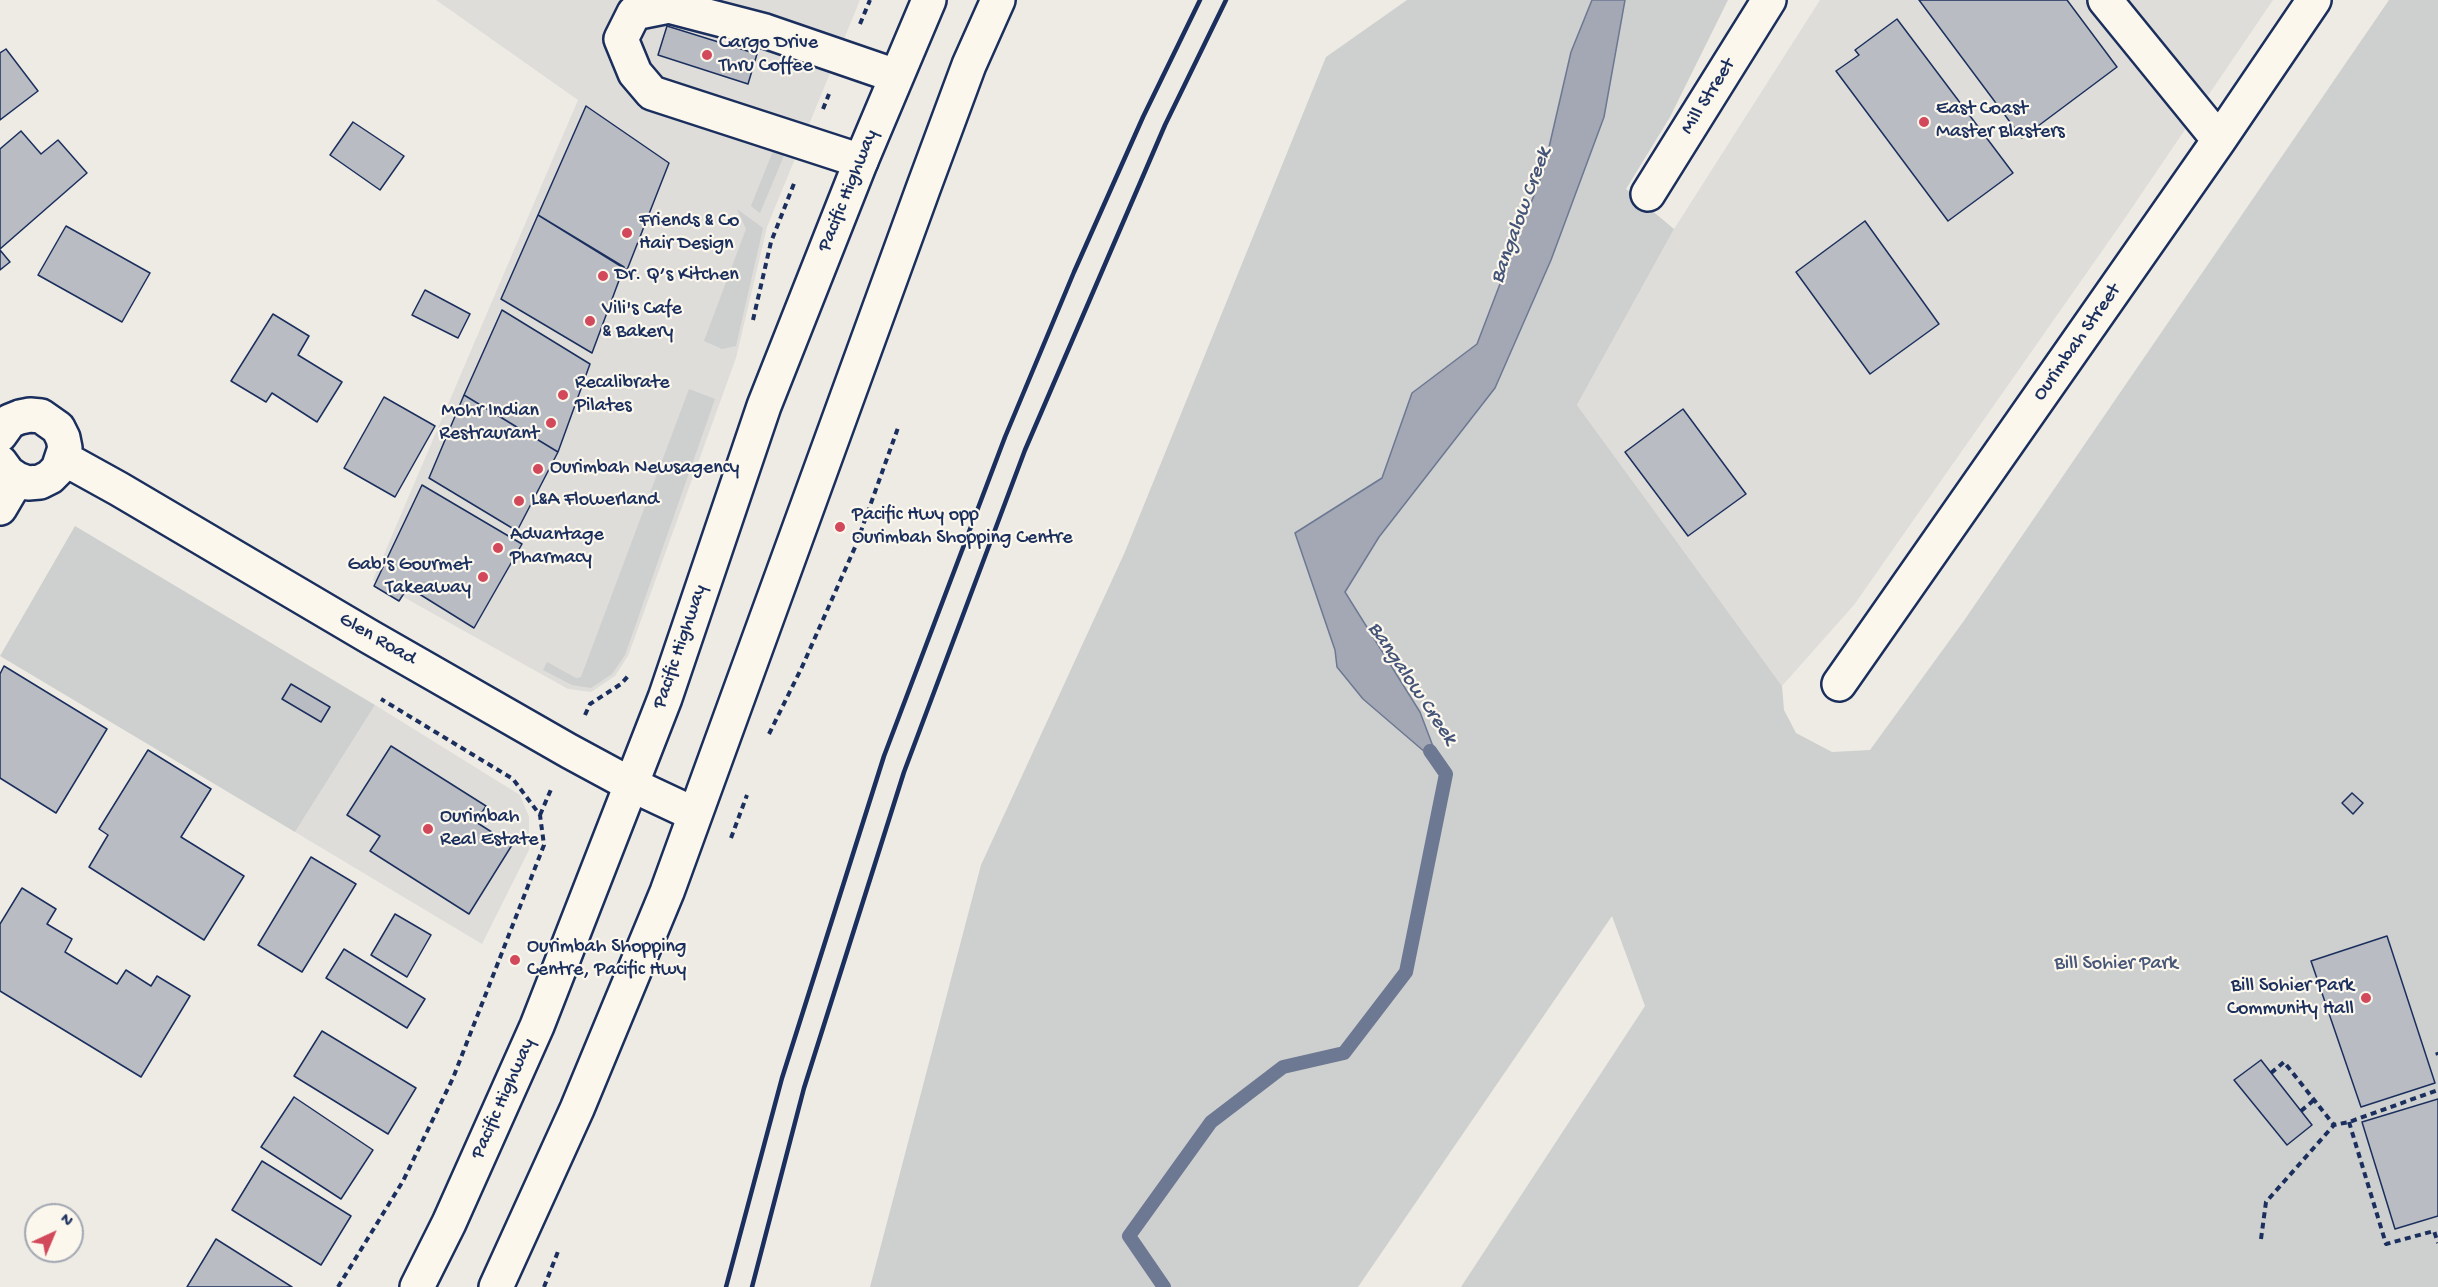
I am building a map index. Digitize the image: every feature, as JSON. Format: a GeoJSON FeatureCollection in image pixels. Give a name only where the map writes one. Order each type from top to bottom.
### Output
{"type":"FeatureCollection","features":[{"type":"Feature","properties":{"kind":"main road","name":"Pacific Highway"},"geometry":{"type":"LineString","coordinates":[[417,1287],[537,1026],[665,698],[764,406],[861,161],[929,0]]}},
{"type":"Feature","properties":{"kind":"main road"},"geometry":{"type":"LineString","coordinates":[[496,1287],[577,1109],[667,892],[934,158],[969,65],[998,0]]}},
{"type":"Feature","properties":{"kind":"main road","name":"Mill Street"},"geometry":{"type":"LineString","coordinates":[[1648,194],[1769,0]]}},
{"type":"Feature","properties":{"kind":"main road"},"geometry":{"type":"LineString","coordinates":[[2105,0],[2219,140]]}},
{"type":"Feature","properties":{"kind":"main road","name":"Ourimbah Street"},"geometry":{"type":"LineString","coordinates":[[1839,684],[2219,140],[2314,0]]}},
{"type":"Feature","properties":{"kind":"main road"},"geometry":{"type":"LineString","coordinates":[[861,161],[652,93],[635,72],[621,39],[634,13],[669,6],[765,31],[896,76]]}},
{"type":"Feature","properties":{"kind":"main road"},"geometry":{"type":"LineString","coordinates":[[0,508],[8,471],[28,483],[40,482],[50,477],[58,469],[63,458],[63,438],[50,421],[41,416],[30,415],[3,422]]}},
{"type":"Feature","properties":{"kind":"main road","name":"Glen Road"},"geometry":{"type":"LineString","coordinates":[[63,458],[370,637],[630,784],[694,814]]}},
{"type":"Feature","properties":{"kind":"path"},"geometry":{"type":"LineString","coordinates":[[768,736],[802,667],[856,545],[899,425]]}},
{"type":"Feature","properties":{"kind":"path"},"geometry":{"type":"LineString","coordinates":[[338,1287],[404,1181],[453,1078],[544,845],[540,815],[513,778],[381,699]]}},
{"type":"Feature","properties":{"kind":"path"},"geometry":{"type":"LineString","coordinates":[[731,840],[750,788]]}},
{"type":"Feature","properties":{"kind":"path"},"geometry":{"type":"LineString","coordinates":[[2271,1073],[2284,1062],[2334,1125]]}},
{"type":"Feature","properties":{"kind":"path"},"geometry":{"type":"LineString","coordinates":[[2261,1239],[2266,1202],[2334,1125],[2349,1122],[2438,1090]]}},
{"type":"Feature","properties":{"kind":"path"},"geometry":{"type":"LineString","coordinates":[[2301,1111],[2314,1100]]}},
{"type":"Feature","properties":{"kind":"path"},"geometry":{"type":"LineString","coordinates":[[2349,1122],[2386,1245],[2436,1230],[2438,1243]]}},
{"type":"Feature","properties":{"kind":"shaded area"},"geometry":{"type":"Polygon","coordinates":[[[436,0],[860,0],[767,227],[736,358],[628,656],[615,676],[591,692],[568,689],[373,580],[578,100],[436,0]]]}},
{"type":"Feature","properties":{"kind":"shaded area"},"geometry":{"type":"Polygon","coordinates":[[[1592,0],[1625,0],[1604,117],[1551,260],[1495,388],[1379,537],[1345,592],[1420,712],[1440,765],[1363,699],[1337,667],[1335,650],[1295,533],[1382,478],[1412,393],[1477,344],[1544,169],[1571,52],[1592,0]]]}},
{"type":"Feature","properties":{"kind":"shaded area"},"geometry":{"type":"Polygon","coordinates":[[[1820,0],[2273,0],[2123,221],[1854,605],[1782,686],[1577,405],[1674,229],[1820,0]]]}},
{"type":"Feature","properties":{"kind":"shaded area"},"geometry":{"type":"Polygon","coordinates":[[[375,705],[520,795],[529,817],[529,850],[482,944],[295,832],[375,705]]]}},
{"type":"Feature","properties":{"kind":"green space","name":"Bill Sohier Park"},"geometry":{"type":"Polygon","coordinates":[[[1407,0],[1728,0],[1670,117],[1626,189],[1674,229],[1577,405],[1782,686],[1784,710],[1796,733],[1832,752],[1870,750],[1963,622],[2389,0],[2438,0],[2438,1287],[1461,1287],[1645,1006],[1612,916],[1358,1287],[870,1287],[981,865],[1124,554],[1326,57],[1407,0]],[[1346,592],[1439,763],[1420,711],[1346,592]]]}},
{"type":"Feature","properties":{"kind":"green space"},"geometry":{"type":"Polygon","coordinates":[[[775,146],[785,153],[760,213],[751,206],[775,146]]]}},
{"type":"Feature","properties":{"kind":"green space"},"geometry":{"type":"Polygon","coordinates":[[[737,209],[763,228],[736,346],[722,349],[704,341],[746,229],[737,209]]]}},
{"type":"Feature","properties":{"kind":"green space"},"geometry":{"type":"Polygon","coordinates":[[[689,389],[715,399],[625,655],[612,674],[591,688],[572,685],[543,670],[547,662],[576,678],[581,677],[689,389]]]}},
{"type":"Feature","properties":{"kind":"green space"},"geometry":{"type":"Polygon","coordinates":[[[75,526],[375,705],[295,832],[0,656],[75,526]]]}},
{"type":"Feature","properties":{"kind":"building"},"geometry":{"type":"Polygon","coordinates":[[[1919,0],[2067,0],[2117,67],[2022,138],[1919,0]]]}},
{"type":"Feature","properties":{"kind":"building","name":"East Coast Master Blasters"},"geometry":{"type":"Polygon","coordinates":[[[1897,19],[2013,173],[1948,221],[1836,71],[1859,55],[1855,50],[1897,19]]]}},
{"type":"Feature","properties":{"kind":"building","name":"Cargo Drive Thru Coffee"},"geometry":{"type":"Polygon","coordinates":[[[667,26],[757,54],[748,84],[658,55],[667,26]]]}},
{"type":"Feature","properties":{"kind":"building"},"geometry":{"type":"Polygon","coordinates":[[[6,49],[38,91],[0,120],[0,53],[6,49]]]}},
{"type":"Feature","properties":{"kind":"building"},"geometry":{"type":"Polygon","coordinates":[[[586,106],[669,163],[627,270],[538,215],[586,106]]]}},
{"type":"Feature","properties":{"kind":"building"},"geometry":{"type":"Polygon","coordinates":[[[353,122],[404,156],[380,190],[330,155],[353,122]]]}},
{"type":"Feature","properties":{"kind":"building"},"geometry":{"type":"Polygon","coordinates":[[[21,131],[41,154],[58,140],[87,173],[0,249],[0,149],[21,131]]]}},
{"type":"Feature","properties":{"kind":"building"},"geometry":{"type":"Polygon","coordinates":[[[538,215],[624,267],[592,353],[501,299],[538,215]]]}},
{"type":"Feature","properties":{"kind":"building"},"geometry":{"type":"Polygon","coordinates":[[[1865,221],[1939,324],[1870,374],[1796,272],[1865,221]]]}},
{"type":"Feature","properties":{"kind":"building"},"geometry":{"type":"Polygon","coordinates":[[[66,226],[150,273],[122,322],[38,275],[66,226]]]}},
{"type":"Feature","properties":{"kind":"building"},"geometry":{"type":"Polygon","coordinates":[[[0,250],[10,262],[0,270],[0,250]]]}},
{"type":"Feature","properties":{"kind":"building"},"geometry":{"type":"Polygon","coordinates":[[[425,290],[470,314],[458,338],[412,315],[425,290]]]}},
{"type":"Feature","properties":{"kind":"building"},"geometry":{"type":"Polygon","coordinates":[[[502,310],[590,364],[558,452],[464,395],[502,310]]]}},
{"type":"Feature","properties":{"kind":"building"},"geometry":{"type":"Polygon","coordinates":[[[273,314],[309,336],[298,355],[342,382],[317,422],[272,393],[266,402],[231,381],[273,314]]]}},
{"type":"Feature","properties":{"kind":"building"},"geometry":{"type":"Polygon","coordinates":[[[464,395],[558,452],[517,531],[429,478],[464,395]]]}},
{"type":"Feature","properties":{"kind":"building"},"geometry":{"type":"Polygon","coordinates":[[[384,397],[435,426],[395,497],[344,468],[384,397]]]}},
{"type":"Feature","properties":{"kind":"building"},"geometry":{"type":"Polygon","coordinates":[[[1683,409],[1746,494],[1688,536],[1625,452],[1683,409]]]}},
{"type":"Feature","properties":{"kind":"building"},"geometry":{"type":"Polygon","coordinates":[[[422,485],[522,544],[474,628],[408,587],[399,601],[374,586],[422,485]]]}},
{"type":"Feature","properties":{"kind":"building"},"geometry":{"type":"Polygon","coordinates":[[[4,666],[107,729],[56,813],[0,778],[0,674],[4,666]]]}},
{"type":"Feature","properties":{"kind":"building"},"geometry":{"type":"Polygon","coordinates":[[[291,684],[330,707],[321,722],[282,699],[291,684]]]}},
{"type":"Feature","properties":{"kind":"building","name":"Ourimbah Real Estate"},"geometry":{"type":"Polygon","coordinates":[[[391,746],[486,806],[476,822],[512,845],[469,914],[370,851],[380,836],[347,815],[391,746]]]}},
{"type":"Feature","properties":{"kind":"building"},"geometry":{"type":"Polygon","coordinates":[[[148,750],[211,789],[181,837],[244,876],[204,940],[89,867],[108,835],[99,829],[148,750]]]}},
{"type":"Feature","properties":{"kind":"building"},"geometry":{"type":"Polygon","coordinates":[[[2352,793],[2363,803],[2353,814],[2342,803],[2352,793]]]}},
{"type":"Feature","properties":{"kind":"building"},"geometry":{"type":"Polygon","coordinates":[[[311,857],[356,884],[302,972],[258,945],[311,857]]]}},
{"type":"Feature","properties":{"kind":"building"},"geometry":{"type":"Polygon","coordinates":[[[22,888],[56,909],[47,924],[72,939],[65,952],[117,984],[126,970],[151,986],[157,976],[190,996],[141,1077],[0,991],[0,924],[22,888]]]}},
{"type":"Feature","properties":{"kind":"building"},"geometry":{"type":"Polygon","coordinates":[[[395,914],[431,935],[407,977],[371,955],[395,914]]]}},
{"type":"Feature","properties":{"kind":"building","name":"Bill Sohier Park Community Hall"},"geometry":{"type":"Polygon","coordinates":[[[2387,936],[2435,1083],[2361,1107],[2311,961],[2387,936]]]}},
{"type":"Feature","properties":{"kind":"building"},"geometry":{"type":"Polygon","coordinates":[[[344,949],[425,999],[407,1028],[326,978],[344,949]]]}},
{"type":"Feature","properties":{"kind":"building"},"geometry":{"type":"Polygon","coordinates":[[[322,1031],[416,1088],[388,1134],[294,1076],[322,1031]]]}},
{"type":"Feature","properties":{"kind":"building"},"geometry":{"type":"Polygon","coordinates":[[[2261,1060],[2312,1125],[2287,1145],[2234,1080],[2261,1060]]]}},
{"type":"Feature","properties":{"kind":"building"},"geometry":{"type":"Polygon","coordinates":[[[294,1097],[373,1150],[341,1199],[261,1147],[294,1097]]]}},
{"type":"Feature","properties":{"kind":"building"},"geometry":{"type":"Polygon","coordinates":[[[2438,1099],[2438,1216],[2395,1229],[2362,1122],[2438,1099]]]}},
{"type":"Feature","properties":{"kind":"building"},"geometry":{"type":"Polygon","coordinates":[[[262,1161],[351,1216],[321,1265],[232,1210],[262,1161]]]}},
{"type":"Feature","properties":{"kind":"building"},"geometry":{"type":"Polygon","coordinates":[[[216,1239],[292,1287],[187,1287],[216,1239]]]}},
{"type":"Feature","properties":{"kind":"waterway","name":"Bangalow Creek"},"geometry":{"type":"LineString","coordinates":[[1164,1287],[1129,1236],[1211,1122],[1283,1067],[1344,1053],[1406,972],[1446,774],[1430,751]]}},
{"type":"Feature","properties":{"kind":"railway"},"geometry":{"type":"LineString","coordinates":[[726,1287],[782,1078],[884,756],[1005,437],[1074,272],[1143,117],[1200,0]]}},
{"type":"Feature","properties":{"kind":"railway"},"geometry":{"type":"LineString","coordinates":[[752,1287],[804,1088],[904,772],[1025,450],[1165,125],[1226,0]]}},
{"type":"Feature","properties":{"kind":"place","name":"Cargo Drive Thru Coffee"},"geometry":{"type":"Point","coordinates":[707,55]}},
{"type":"Feature","properties":{"kind":"place","name":"East Coast Master Blasters"},"geometry":{"type":"Point","coordinates":[1924,122]}},
{"type":"Feature","properties":{"kind":"place","name":"Friends & Co Hair Design"},"geometry":{"type":"Point","coordinates":[627,233]}},
{"type":"Feature","properties":{"kind":"place","name":"Dr. Q’s Kitchen"},"geometry":{"type":"Point","coordinates":[603,276]}},
{"type":"Feature","properties":{"kind":"place","name":"Vili's Cafe & Bakery"},"geometry":{"type":"Point","coordinates":[590,321]}},
{"type":"Feature","properties":{"kind":"place","name":"Recalibrate Pilates"},"geometry":{"type":"Point","coordinates":[563,395]}},
{"type":"Feature","properties":{"kind":"place","name":"Mohr Indian Restraurant"},"geometry":{"type":"Point","coordinates":[551,423]}},
{"type":"Feature","properties":{"kind":"place","name":"Ourimbah Newsagency"},"geometry":{"type":"Point","coordinates":[538,469]}},
{"type":"Feature","properties":{"kind":"place","name":"L&A Flowerland"},"geometry":{"type":"Point","coordinates":[519,501]}},
{"type":"Feature","properties":{"kind":"place","name":"Pacific Hwy opp Ourimbah Shopping Centre"},"geometry":{"type":"Point","coordinates":[840,527]}},
{"type":"Feature","properties":{"kind":"place","name":"Advantage Pharmacy"},"geometry":{"type":"Point","coordinates":[498,548]}},
{"type":"Feature","properties":{"kind":"place","name":"Gab's Gourmet Takeaway"},"geometry":{"type":"Point","coordinates":[483,577]}},
{"type":"Feature","properties":{"kind":"place","name":"Ourimbah Real Estate"},"geometry":{"type":"Point","coordinates":[428,829]}},
{"type":"Feature","properties":{"kind":"place","name":"Ourimbah Shopping Centre, Pacific Hwy"},"geometry":{"type":"Point","coordinates":[515,960]}},
{"type":"Feature","properties":{"kind":"place","name":"Bill Sohier Park Community Hall"},"geometry":{"type":"Point","coordinates":[2366,998]}}]}
